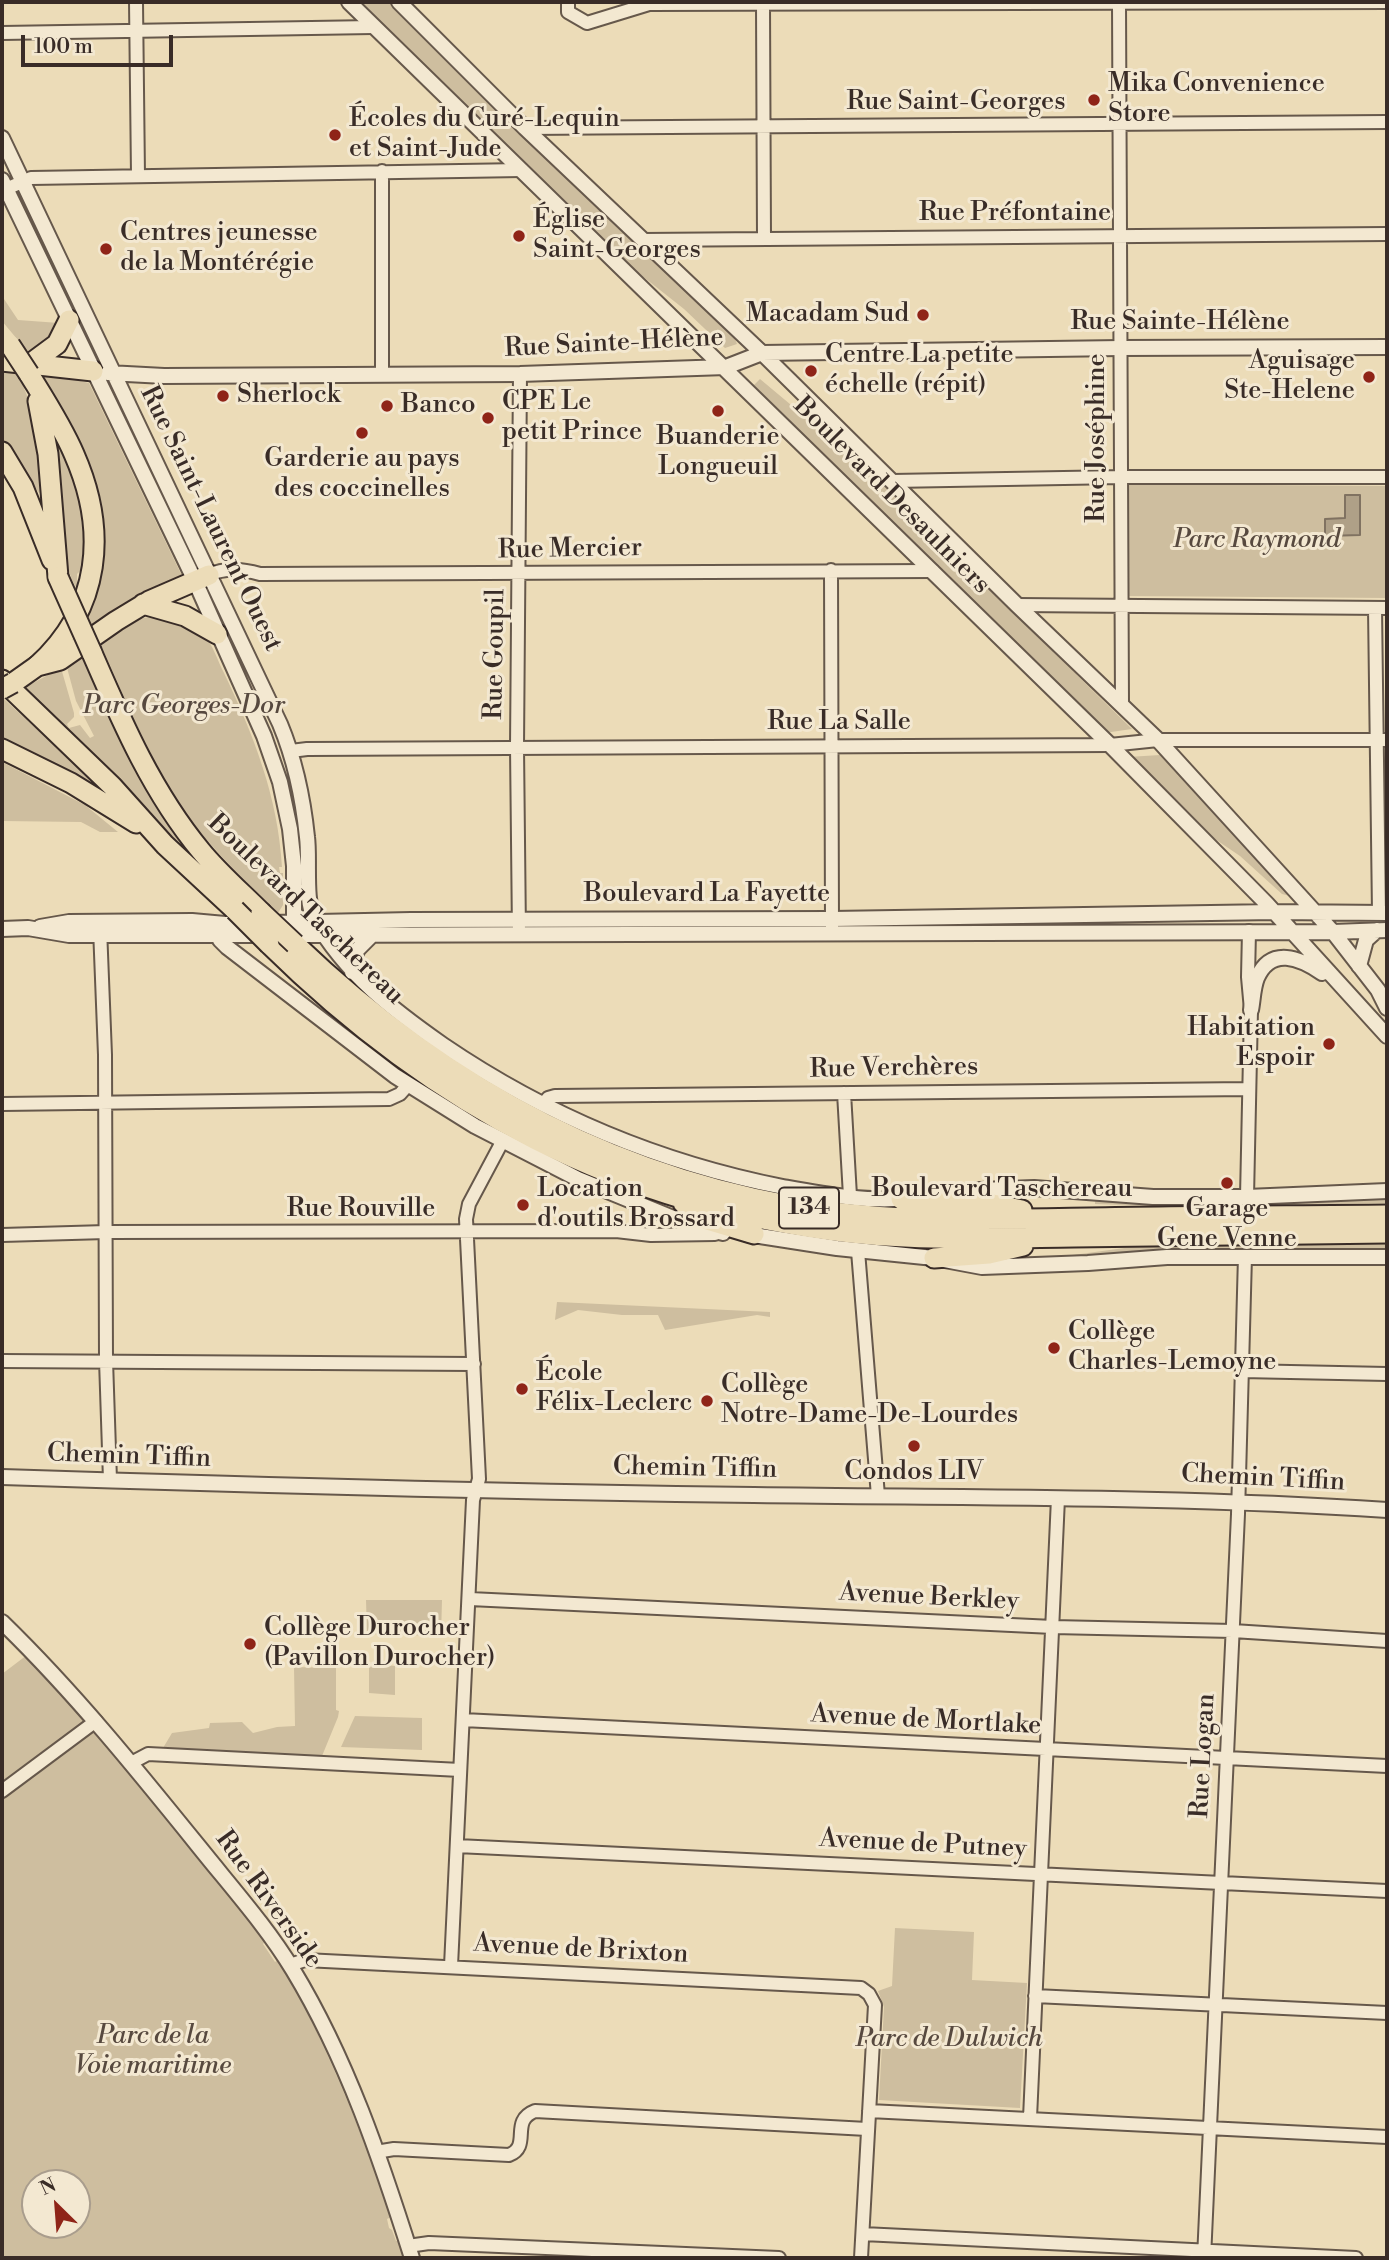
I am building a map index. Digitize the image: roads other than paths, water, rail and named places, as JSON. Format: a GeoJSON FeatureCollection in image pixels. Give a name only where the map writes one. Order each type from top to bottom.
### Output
{"type":"FeatureCollection","features":[{"type":"Feature","properties":{"kind":"main road"},"geometry":{"type":"LineString","coordinates":[[30,369],[57,344],[69,320]]}},
{"type":"Feature","properties":{"kind":"main road","name":"Boulevard Taschereau"},"geometry":{"type":"LineString","coordinates":[[5,347],[30,369],[42,416],[58,577],[135,749],[160,794],[209,861],[261,912],[300,939],[378,1018],[456,1074],[539,1121],[640,1165],[745,1196],[838,1212],[932,1219],[1387,1214]]}},
{"type":"Feature","properties":{"kind":"main road"},"geometry":{"type":"LineString","coordinates":[[30,369],[93,371]]}},
{"type":"Feature","properties":{"kind":"main road"},"geometry":{"type":"LineString","coordinates":[[30,369],[74,454],[87,492],[94,536],[93,565],[82,604],[67,634],[37,666]]}},
{"type":"Feature","properties":{"kind":"main road"},"geometry":{"type":"LineString","coordinates":[[2,452],[23,487],[58,577]]}},
{"type":"Feature","properties":{"kind":"main road"},"geometry":{"type":"LineString","coordinates":[[6,684],[37,666],[60,660],[143,604],[202,578]]}},
{"type":"Feature","properties":{"kind":"main road"},"geometry":{"type":"LineString","coordinates":[[143,604],[185,616],[217,634]]}},
{"type":"Feature","properties":{"kind":"main road","name":"Boulevard Taschereau"},"geometry":{"type":"LineString","coordinates":[[6,684],[112,786],[165,845],[348,1017],[453,1094],[520,1132],[629,1181],[673,1196],[759,1218],[854,1233],[938,1238],[1387,1233]]}},
{"type":"Feature","properties":{"kind":"main road"},"geometry":{"type":"LineString","coordinates":[[2,749],[90,794],[165,845]]}},
{"type":"Feature","properties":{"kind":"main road"},"geometry":{"type":"LineString","coordinates":[[673,1196],[707,1220],[754,1234]]}},
{"type":"Feature","properties":{"kind":"main road"},"geometry":{"type":"LineString","coordinates":[[901,1199],[988,1203],[1068,1218]]}},
{"type":"Feature","properties":{"kind":"main road"},"geometry":{"type":"LineString","coordinates":[[934,1258],[989,1254],[1060,1237]]}},
{"type":"Feature","properties":{"kind":"street"},"geometry":{"type":"LineString","coordinates":[[136,2],[138,176]]}},
{"type":"Feature","properties":{"kind":"street","name":"Boulevard Desaulniers"},"geometry":{"type":"LineString","coordinates":[[349,2],[726,367],[1110,745],[1246,882],[1387,1036]]}},
{"type":"Feature","properties":{"kind":"street","name":"Boulevard Desaulniers"},"geometry":{"type":"LineString","coordinates":[[398,2],[1158,740],[1333,933],[1378,990],[1387,1009]]}},
{"type":"Feature","properties":{"kind":"street"},"geometry":{"type":"LineString","coordinates":[[568,7],[587,23],[649,4],[1387,2]]}},
{"type":"Feature","properties":{"kind":"street","name":"Rue Joséphine"},"geometry":{"type":"LineString","coordinates":[[1119,3],[1122,704]]}},
{"type":"Feature","properties":{"kind":"street"},"geometry":{"type":"LineString","coordinates":[[763,4],[764,239]]}},
{"type":"Feature","properties":{"kind":"street"},"geometry":{"type":"LineString","coordinates":[[2,33],[373,27]]}},
{"type":"Feature","properties":{"kind":"street","name":"Rue Saint-Georges"},"geometry":{"type":"LineString","coordinates":[[525,128],[1387,122]]}},
{"type":"Feature","properties":{"kind":"street","name":"Rue Saint-Laurent Ouest"},"geometry":{"type":"LineString","coordinates":[[2,138],[114,374],[202,578],[217,634],[260,725],[280,782],[292,848],[294,923]]}},
{"type":"Feature","properties":{"kind":"street"},"geometry":{"type":"LineString","coordinates":[[4,185],[32,178],[522,170]]}},
{"type":"Feature","properties":{"kind":"street"},"geometry":{"type":"LineString","coordinates":[[382,171],[382,374]]}},
{"type":"Feature","properties":{"kind":"street","name":"Rue Saint-Laurent Ouest"},"geometry":{"type":"LineString","coordinates":[[4,185],[93,371],[272,705],[291,751],[304,813],[311,908],[316,922],[326,935]]}},
{"type":"Feature","properties":{"kind":"street","name":"Rue Préfontaine"},"geometry":{"type":"LineString","coordinates":[[643,240],[1387,234]]}},
{"type":"Feature","properties":{"kind":"street","name":"Rue Sainte-Hélène"},"geometry":{"type":"LineString","coordinates":[[93,371],[164,376],[520,374],[726,367],[762,353],[1387,347]]}},
{"type":"Feature","properties":{"kind":"street","name":"Rue Goupil"},"geometry":{"type":"LineString","coordinates":[[519,927],[517,747],[520,374]]}},
{"type":"Feature","properties":{"kind":"street"},"geometry":{"type":"LineString","coordinates":[[892,481],[1121,477],[1387,477]]}},
{"type":"Feature","properties":{"kind":"street","name":"Rue Mercier"},"geometry":{"type":"LineString","coordinates":[[202,578],[220,570],[247,570],[260,574],[933,571]]}},
{"type":"Feature","properties":{"kind":"street"},"geometry":{"type":"LineString","coordinates":[[831,570],[832,926]]}},
{"type":"Feature","properties":{"kind":"street"},"geometry":{"type":"LineString","coordinates":[[1017,605],[1381,608],[1383,913]]}},
{"type":"Feature","properties":{"kind":"street"},"geometry":{"type":"LineString","coordinates":[[1044,630],[1044,621],[1049,613],[1062,607]]}},
{"type":"Feature","properties":{"kind":"street","name":"Rue La Salle"},"geometry":{"type":"LineString","coordinates":[[291,751],[517,747],[1110,745],[1158,740],[1382,740]]}},
{"type":"Feature","properties":{"kind":"street"},"geometry":{"type":"LineString","coordinates":[[1234,913],[1247,898],[1246,882]]}},
{"type":"Feature","properties":{"kind":"street","name":"Boulevard La Fayette"},"geometry":{"type":"LineString","coordinates":[[832,926],[1274,912],[1383,913]]}},
{"type":"Feature","properties":{"kind":"street","name":"Boulevard La Fayette"},"geometry":{"type":"LineString","coordinates":[[2,929],[28,928],[69,935],[100,928],[219,929],[316,922],[519,927],[832,926],[1333,933],[1382,930]]}},
{"type":"Feature","properties":{"kind":"street"},"geometry":{"type":"LineString","coordinates":[[294,923],[300,939]]}},
{"type":"Feature","properties":{"kind":"street","name":"Boulevard La Fayette"},"geometry":{"type":"LineString","coordinates":[[219,929],[300,939],[326,935],[519,927]]}},
{"type":"Feature","properties":{"kind":"street"},"geometry":{"type":"LineString","coordinates":[[100,928],[106,1103],[106,1360],[110,1480]]}},
{"type":"Feature","properties":{"kind":"street"},"geometry":{"type":"LineString","coordinates":[[219,929],[221,942],[227,947],[408,1085],[502,1142],[588,1183],[695,1227],[720,1233],[754,1234],[858,1251],[934,1258],[991,1267],[1160,1257],[1387,1257]]}},
{"type":"Feature","properties":{"kind":"street"},"geometry":{"type":"LineString","coordinates":[[1359,966],[1366,940],[1382,930]]}},
{"type":"Feature","properties":{"kind":"street"},"geometry":{"type":"LineString","coordinates":[[1247,1197],[1251,1010],[1248,977],[1249,931]]}},
{"type":"Feature","properties":{"kind":"street","name":"Boulevard Taschereau"},"geometry":{"type":"LineString","coordinates":[[326,935],[352,972],[392,1008],[491,1076],[542,1104],[613,1136],[692,1165],[790,1188],[901,1199],[980,1190],[1034,1188],[1153,1197],[1247,1197],[1387,1191]]}},
{"type":"Feature","properties":{"kind":"street"},"geometry":{"type":"LineString","coordinates":[[352,972],[357,950],[372,935]]}},
{"type":"Feature","properties":{"kind":"street"},"geometry":{"type":"LineString","coordinates":[[1251,1010],[1256,980],[1261,971],[1268,963],[1284,957],[1303,960],[1338,984]]}},
{"type":"Feature","properties":{"kind":"street"},"geometry":{"type":"LineString","coordinates":[[2,1104],[389,1099],[400,1094],[408,1085]]}},
{"type":"Feature","properties":{"kind":"street","name":"Rue Verchères"},"geometry":{"type":"LineString","coordinates":[[542,1104],[548,1097],[555,1096],[1249,1089]]}},
{"type":"Feature","properties":{"kind":"street"},"geometry":{"type":"LineString","coordinates":[[844,1093],[850,1196]]}},
{"type":"Feature","properties":{"kind":"street"},"geometry":{"type":"LineString","coordinates":[[451,1966],[473,1500],[479,1479],[466,1213],[502,1142]]}},
{"type":"Feature","properties":{"kind":"street","name":"Rue Rouville"},"geometry":{"type":"LineString","coordinates":[[2,1235],[106,1232],[616,1231],[651,1235],[720,1233]]}},
{"type":"Feature","properties":{"kind":"street"},"geometry":{"type":"LineString","coordinates":[[858,1251],[878,1496]]}},
{"type":"Feature","properties":{"kind":"street","name":"Rue Logan"},"geometry":{"type":"LineString","coordinates":[[1205,2254],[1239,1501],[1245,1255]]}},
{"type":"Feature","properties":{"kind":"street"},"geometry":{"type":"LineString","coordinates":[[2,1361],[474,1364]]}},
{"type":"Feature","properties":{"kind":"street"},"geometry":{"type":"LineString","coordinates":[[1242,1371],[1387,1374]]}},
{"type":"Feature","properties":{"kind":"street","name":"Chemin Tiffin"},"geometry":{"type":"LineString","coordinates":[[2,1477],[476,1490],[1239,1501],[1387,1510]]}},
{"type":"Feature","properties":{"kind":"street"},"geometry":{"type":"LineString","coordinates":[[1030,2118],[1058,1498]]}},
{"type":"Feature","properties":{"kind":"street","name":"Avenue Berkley"},"geometry":{"type":"LineString","coordinates":[[470,1599],[1387,1641]]}},
{"type":"Feature","properties":{"kind":"street","name":"Rue Riverside"},"geometry":{"type":"LineString","coordinates":[[2,1622],[96,1721],[239,1897],[290,1965],[336,2056],[376,2152],[410,2252]]}},
{"type":"Feature","properties":{"kind":"street","name":"Avenue de Mortlake"},"geometry":{"type":"LineString","coordinates":[[463,1720],[1387,1766]]}},
{"type":"Feature","properties":{"kind":"street"},"geometry":{"type":"LineString","coordinates":[[2,1791],[96,1721]]}},
{"type":"Feature","properties":{"kind":"street"},"geometry":{"type":"LineString","coordinates":[[131,1763],[148,1754],[460,1770]]}},
{"type":"Feature","properties":{"kind":"street","name":"Avenue de Putney"},"geometry":{"type":"LineString","coordinates":[[457,1846],[1387,1891]]}},
{"type":"Feature","properties":{"kind":"street","name":"Avenue de Brixton"},"geometry":{"type":"LineString","coordinates":[[290,1965],[305,1960],[861,1988],[869,1994],[875,2005],[869,2111]]}},
{"type":"Feature","properties":{"kind":"street"},"geometry":{"type":"LineString","coordinates":[[1035,1996],[1387,2013]]}},
{"type":"Feature","properties":{"kind":"street"},"geometry":{"type":"LineString","coordinates":[[376,2152],[394,2149],[509,2155],[517,2152],[520,2147],[522,2120],[534,2111],[867,2129]]}},
{"type":"Feature","properties":{"kind":"street"},"geometry":{"type":"LineString","coordinates":[[861,2258],[869,2111],[1387,2137]]}},
{"type":"Feature","properties":{"kind":"street"},"geometry":{"type":"LineString","coordinates":[[863,2234],[1205,2254],[1356,2258]]}},
{"type":"Feature","properties":{"kind":"street"},"geometry":{"type":"LineString","coordinates":[[410,2252],[429,2243],[779,2258]]}},
{"type":"Feature","properties":{"kind":"place","name":"Mika Convenience Store"},"geometry":{"type":"Point","coordinates":[1094,100]}},
{"type":"Feature","properties":{"kind":"place","name":"Écoles du Curé-Lequin et Saint-Jude"},"geometry":{"type":"Point","coordinates":[335,135]}},
{"type":"Feature","properties":{"kind":"place","name":"Église Saint-Georges"},"geometry":{"type":"Point","coordinates":[519,236]}},
{"type":"Feature","properties":{"kind":"place","name":"Centres jeunesse de la Montérégie"},"geometry":{"type":"Point","coordinates":[106,249]}},
{"type":"Feature","properties":{"kind":"place","name":"Macadam Sud"},"geometry":{"type":"Point","coordinates":[923,315]}},
{"type":"Feature","properties":{"kind":"place","name":"Centre La petite échelle (répit)"},"geometry":{"type":"Point","coordinates":[811,371]}},
{"type":"Feature","properties":{"kind":"place","name":"Aguisage Ste-Helene"},"geometry":{"type":"Point","coordinates":[1369,377]}},
{"type":"Feature","properties":{"kind":"place","name":"Sherlock"},"geometry":{"type":"Point","coordinates":[223,396]}},
{"type":"Feature","properties":{"kind":"place","name":"Banco"},"geometry":{"type":"Point","coordinates":[387,406]}},
{"type":"Feature","properties":{"kind":"place","name":"Buanderie Longueuil"},"geometry":{"type":"Point","coordinates":[718,411]}},
{"type":"Feature","properties":{"kind":"place","name":"CPE Le petit Prince"},"geometry":{"type":"Point","coordinates":[488,418]}},
{"type":"Feature","properties":{"kind":"place","name":"Garderie au pays des coccinelles"},"geometry":{"type":"Point","coordinates":[362,433]}},
{"type":"Feature","properties":{"kind":"place","name":"Habitation Espoir"},"geometry":{"type":"Point","coordinates":[1329,1044]}},
{"type":"Feature","properties":{"kind":"place","name":"Garage Gene Venne"},"geometry":{"type":"Point","coordinates":[1227,1183]}},
{"type":"Feature","properties":{"kind":"place","name":"Location d'outils Brossard"},"geometry":{"type":"Point","coordinates":[523,1205]}},
{"type":"Feature","properties":{"kind":"place","name":"Collège Charles-Lemoyne"},"geometry":{"type":"Point","coordinates":[1054,1348]}},
{"type":"Feature","properties":{"kind":"place","name":"École Félix-Leclerc"},"geometry":{"type":"Point","coordinates":[522,1389]}},
{"type":"Feature","properties":{"kind":"place","name":"Collège Notre-Dame-De-Lourdes"},"geometry":{"type":"Point","coordinates":[707,1401]}},
{"type":"Feature","properties":{"kind":"place","name":"Condos LIV"},"geometry":{"type":"Point","coordinates":[914,1446]}},
{"type":"Feature","properties":{"kind":"place","name":"Collège Durocher (Pavillon Durocher)"},"geometry":{"type":"Point","coordinates":[250,1644]}},
{"type":"Feature","properties":{"kind":"park label","name":"Parc Raymond"},"geometry":{"type":"Point","coordinates":[1257,541]}},
{"type":"Feature","properties":{"kind":"park label","name":"Parc Georges-Dor"},"geometry":{"type":"Point","coordinates":[184,707]}},
{"type":"Feature","properties":{"kind":"park label","name":"Parc de Dulwich"},"geometry":{"type":"Point","coordinates":[949,2040]}},
{"type":"Feature","properties":{"kind":"park label","name":"Parc de la Voie maritime"},"geometry":{"type":"Point","coordinates":[153,2052]}}]}
